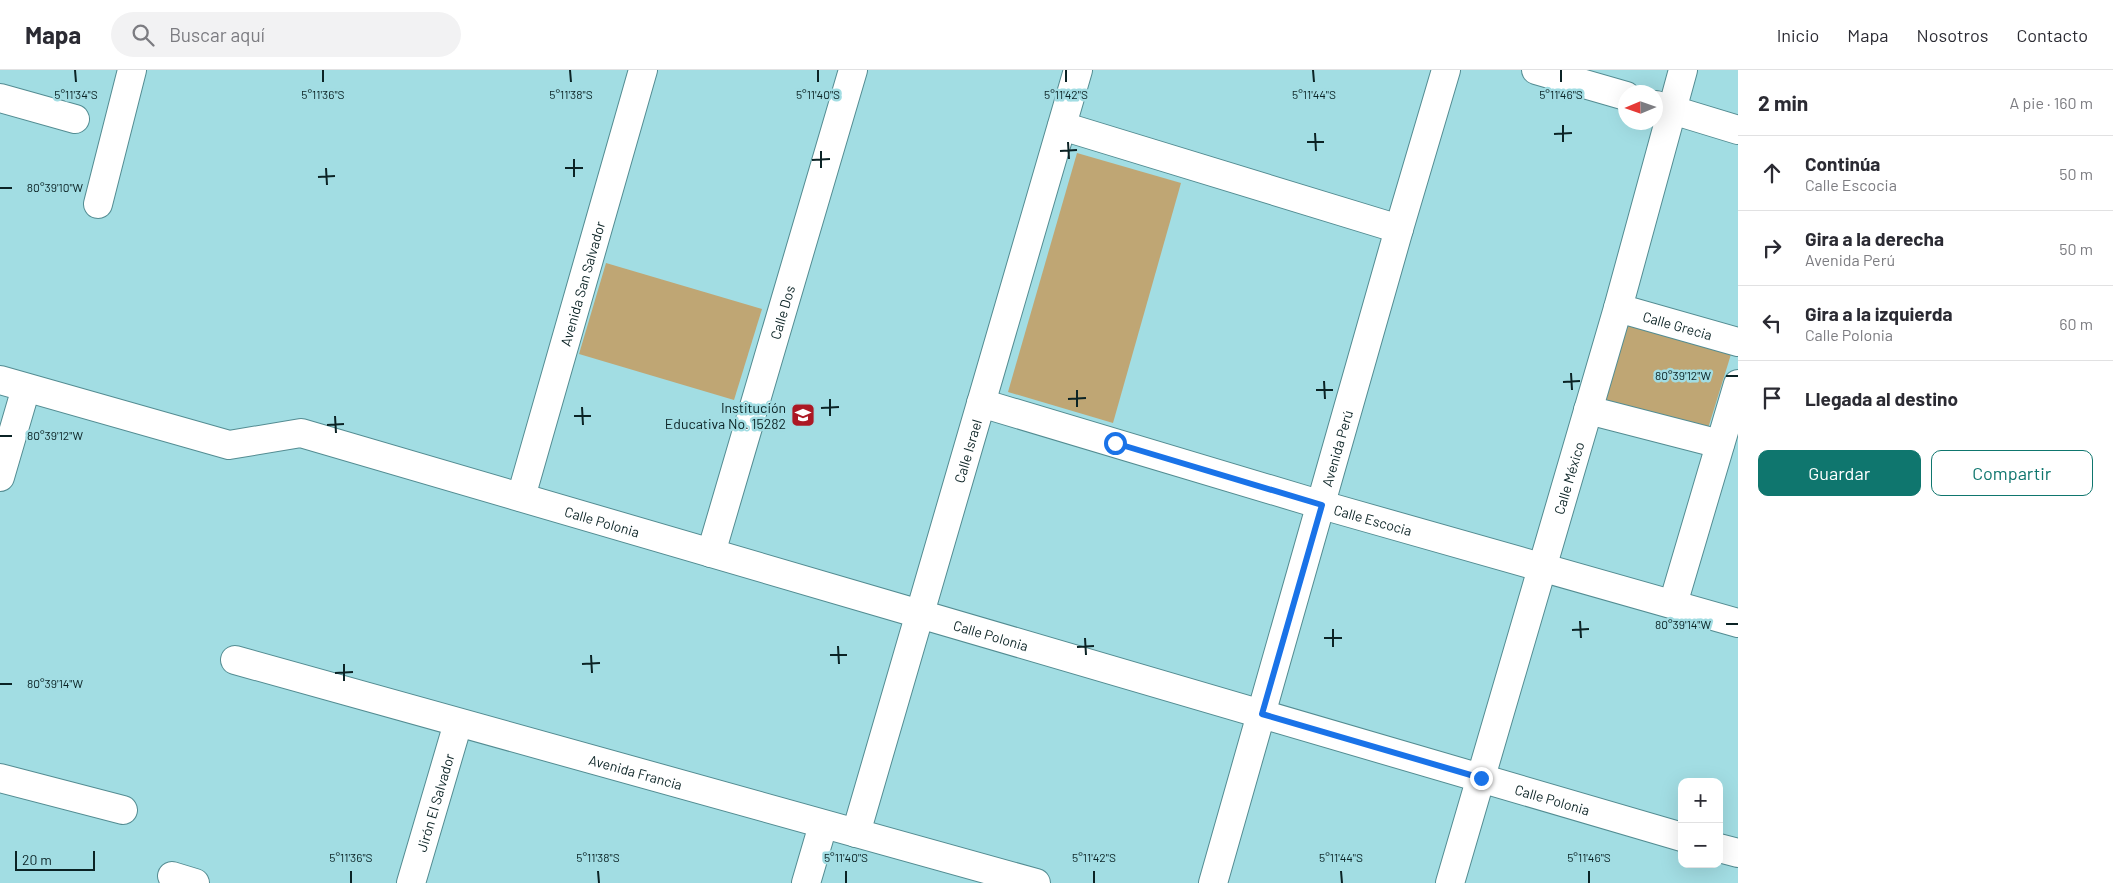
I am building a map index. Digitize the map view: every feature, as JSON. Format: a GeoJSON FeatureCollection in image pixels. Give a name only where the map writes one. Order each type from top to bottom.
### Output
{"type":"FeatureCollection","features":[{"type":"Feature","properties":{"kind":"street"},"geometry":{"type":"LineString","coordinates":[[98,204],[132,70]]}},
{"type":"Feature","properties":{"kind":"street","name":"Avenida San Salvador"},"geometry":{"type":"LineString","coordinates":[[521,497],[643,70]]}},
{"type":"Feature","properties":{"kind":"street","name":"Calle Dos"},"geometry":{"type":"LineString","coordinates":[[711,553],[853,70]]}},
{"type":"Feature","properties":{"kind":"street","name":"Calle Israel"},"geometry":{"type":"LineString","coordinates":[[856,833],[1078,70]]}},
{"type":"Feature","properties":{"kind":"street","name":"Avenida Perú"},"geometry":{"type":"LineString","coordinates":[[1213,883],[1446,70]]}},
{"type":"Feature","properties":{"kind":"street"},"geometry":{"type":"LineString","coordinates":[[1536,70],[1618,94]]}},
{"type":"Feature","properties":{"kind":"street","name":"Calle México"},"geometry":{"type":"LineString","coordinates":[[1663,108],[1682,70]]}},
{"type":"Feature","properties":{"kind":"street"},"geometry":{"type":"LineString","coordinates":[[0,98],[75,119]]}},
{"type":"Feature","properties":{"kind":"street"},"geometry":{"type":"LineString","coordinates":[[1663,108],[1738,130]]}},
{"type":"Feature","properties":{"kind":"street"},"geometry":{"type":"LineString","coordinates":[[1062,126],[1399,229]]}},
{"type":"Feature","properties":{"kind":"street","name":"Calle México"},"geometry":{"type":"LineString","coordinates":[[1450,883],[1618,308],[1658,130]]}},
{"type":"Feature","properties":{"kind":"street","name":"Calle Grecia"},"geometry":{"type":"LineString","coordinates":[[1618,308],[1738,342]]}},
{"type":"Feature","properties":{"kind":"street"},"geometry":{"type":"LineString","coordinates":[[0,380],[26,388],[0,477]]}},
{"type":"Feature","properties":{"kind":"street"},"geometry":{"type":"LineString","coordinates":[[1673,604],[1738,384]]}},
{"type":"Feature","properties":{"kind":"street","name":"Calle Polonia"},"geometry":{"type":"LineString","coordinates":[[26,388],[229,445],[301,433],[1678,836]]}},
{"type":"Feature","properties":{"kind":"street","name":"Calle Escocia"},"geometry":{"type":"LineString","coordinates":[[981,403],[1322,505],[1738,623]]}},
{"type":"Feature","properties":{"kind":"street"},"geometry":{"type":"LineString","coordinates":[[1588,410],[1720,444]]}},
{"type":"Feature","properties":{"kind":"street","name":"Avenida Francia"},"geometry":{"type":"LineString","coordinates":[[235,660],[458,724],[1036,883]]}},
{"type":"Feature","properties":{"kind":"street","name":"Jirón El Salvador"},"geometry":{"type":"LineString","coordinates":[[411,883],[458,724]]}},
{"type":"Feature","properties":{"kind":"street"},"geometry":{"type":"LineString","coordinates":[[0,778],[123,810]]}},
{"type":"Feature","properties":{"kind":"street"},"geometry":{"type":"LineString","coordinates":[[806,883],[823,825]]}},
{"type":"Feature","properties":{"kind":"street"},"geometry":{"type":"LineString","coordinates":[[1723,849],[1738,853]]}},
{"type":"Feature","properties":{"kind":"shaded area"},"geometry":{"type":"Polygon","coordinates":[[[1077,153],[1181,183],[1113,423],[1008,392],[1077,153]]]}},
{"type":"Feature","properties":{"kind":"shaded area"},"geometry":{"type":"Polygon","coordinates":[[[606,263],[762,309],[734,400],[579,354],[606,263]]]}},
{"type":"Feature","properties":{"kind":"shaded area"},"geometry":{"type":"Polygon","coordinates":[[[1622,321],[1732,351],[1706,435],[1600,407],[1622,321]]]}},
{"type":"Feature","properties":{"kind":"place","name":"Institución Educativa No. 15282"},"geometry":{"type":"Point","coordinates":[803,415]}},
{"type":"Feature","properties":{"kind":"route"},"geometry":{"type":"LineString","coordinates":[[1115,443],[1322,505],[1262,714],[1481,778]]}}]}
